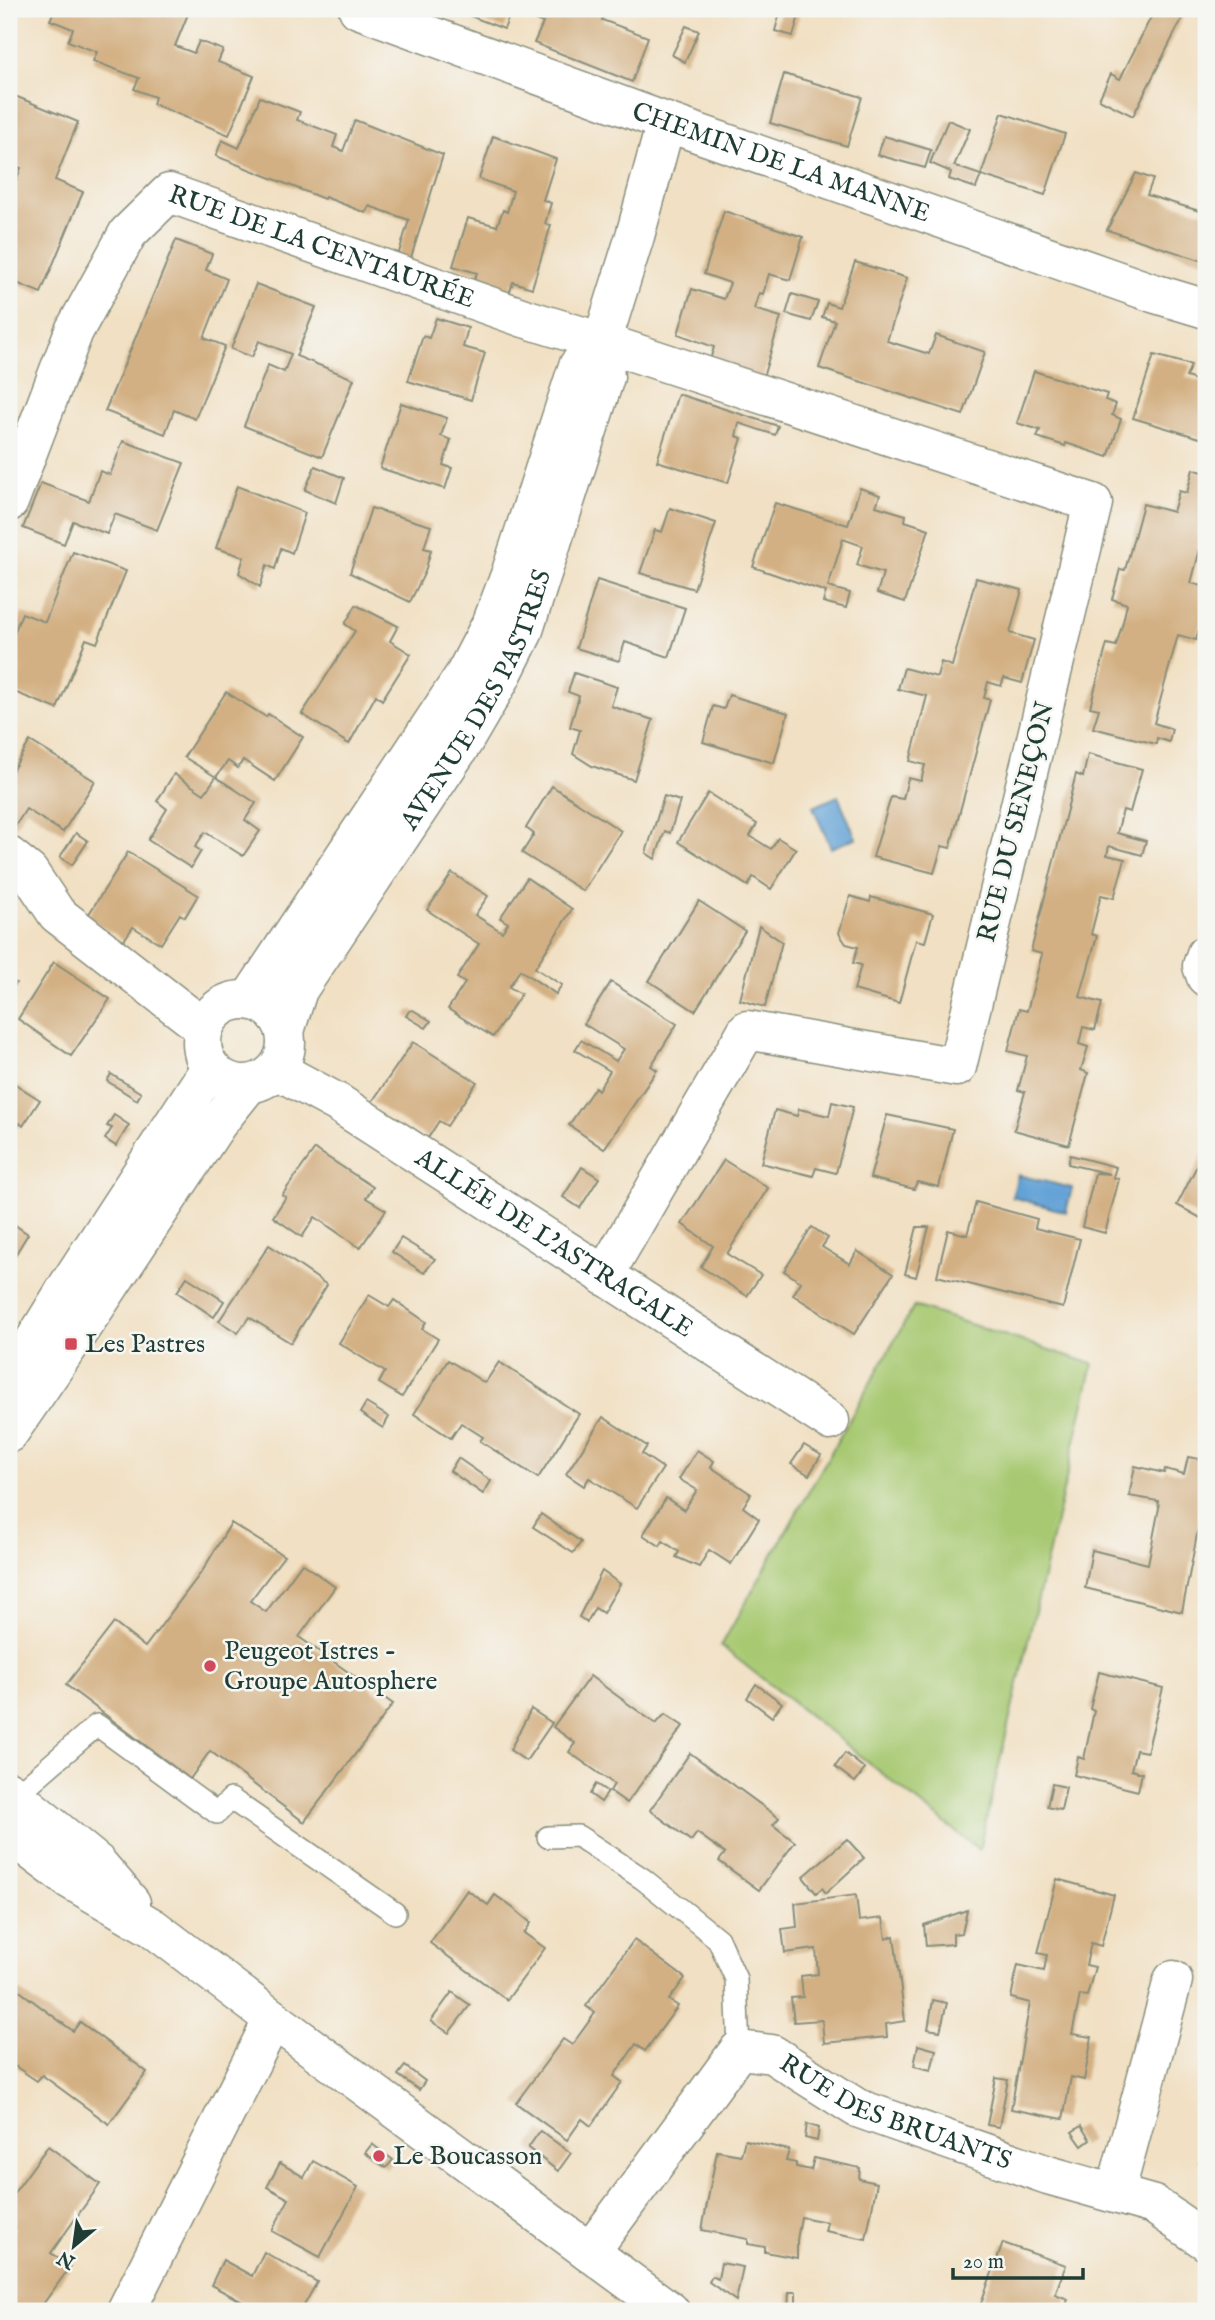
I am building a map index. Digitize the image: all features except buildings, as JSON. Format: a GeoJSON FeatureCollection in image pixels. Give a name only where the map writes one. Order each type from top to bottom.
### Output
{"type":"FeatureCollection","features":[{"type":"Feature","properties":{"kind":"street","name":"CHEMIN DE LA MANNE"},"geometry":{"type":"LineString","coordinates":[[358,9],[666,122],[1153,293],[1206,309]]}},
{"type":"Feature","properties":{"kind":"street","name":"AVENUE DES PASTRES"},"geometry":{"type":"LineString","coordinates":[[285,1031],[298,990],[464,741],[523,633],[605,377],[602,342],[666,122]]}},
{"type":"Feature","properties":{"kind":"street","name":"RUE DE LA CENTAURÉE"},"geometry":{"type":"LineString","coordinates":[[9,502],[74,331],[128,233],[169,193],[524,318],[691,373]]}},
{"type":"Feature","properties":{"kind":"street","name":"AVENUE DES PASTRES"},"geometry":{"type":"LineString","coordinates":[[249,1000],[465,674],[492,622],[510,575],[578,366],[602,342]]}},
{"type":"Feature","properties":{"kind":"street","name":"RUE DU SENEÇON"},"geometry":{"type":"LineString","coordinates":[[604,1276],[747,1030],[957,1067],[1093,503],[691,373]]}},
{"type":"Feature","properties":{"kind":"street"},"geometry":{"type":"LineString","coordinates":[[9,856],[29,872],[57,914],[204,1028]]}},
{"type":"Feature","properties":{"kind":"street"},"geometry":{"type":"LineString","coordinates":[[1206,954],[1202,966],[1206,977]]}},
{"type":"Feature","properties":{"kind":"street"},"geometry":{"type":"LineString","coordinates":[[9,1433],[216,1124],[284,1058],[287,1044],[285,1031],[271,1010],[249,1000],[222,1006],[204,1028],[204,1055],[210,1068],[219,1077],[230,1082],[263,1077]]}},
{"type":"Feature","properties":{"kind":"street"},"geometry":{"type":"LineString","coordinates":[[10,1376],[210,1068]]}},
{"type":"Feature","properties":{"kind":"street","name":"ALLÉE DE L'ASTRAGALE"},"geometry":{"type":"LineString","coordinates":[[263,1077],[349,1111],[830,1421]]}},
{"type":"Feature","properties":{"kind":"street"},"geometry":{"type":"LineString","coordinates":[[12,1793],[97,1863],[153,1928]]}},
{"type":"Feature","properties":{"kind":"street"},"geometry":{"type":"LineString","coordinates":[[9,1833],[69,1879],[153,1928],[670,2311]]}},
{"type":"Feature","properties":{"kind":"street"},"geometry":{"type":"LineString","coordinates":[[1115,2194],[1173,1980]]}},
{"type":"Feature","properties":{"kind":"street"},"geometry":{"type":"LineString","coordinates":[[126,2311],[273,2019]]}},
{"type":"Feature","properties":{"kind":"street"},"geometry":{"type":"LineString","coordinates":[[590,2252],[739,2050]]}},
{"type":"Feature","properties":{"kind":"street","name":"RUE DES BRUANTS"},"geometry":{"type":"LineString","coordinates":[[739,2050],[772,2054],[857,2108],[1048,2175],[1154,2205],[1206,2241]]}},
{"type":"Feature","properties":{"kind":"lane"},"geometry":{"type":"LineString","coordinates":[[12,1793],[97,1725],[217,1813],[231,1799],[395,1913]]}},
{"type":"Feature","properties":{"kind":"lane"},"geometry":{"type":"LineString","coordinates":[[548,1837],[578,1836],[643,1879],[718,1939],[736,1979],[739,2050]]}},
{"type":"Feature","properties":{"kind":"green space"},"geometry":{"type":"Polygon","coordinates":[[[914,1306],[1093,1364],[979,1850],[721,1646],[914,1306]]]}},
{"type":"Feature","properties":{"kind":"water"},"geometry":{"type":"Polygon","coordinates":[[[838,796],[856,838],[831,848],[813,807],[838,796]]]}},
{"type":"Feature","properties":{"kind":"water"},"geometry":{"type":"Polygon","coordinates":[[[1018,1175],[1072,1188],[1066,1212],[1012,1197],[1018,1175]]]}},
{"type":"Feature","properties":{"kind":"place","name":"Les Pastres"},"geometry":{"type":"Point","coordinates":[71,1344]}},
{"type":"Feature","properties":{"kind":"place","name":"Peugeot Istres - Groupe Autosphere"},"geometry":{"type":"Point","coordinates":[210,1666]}},
{"type":"Feature","properties":{"kind":"place","name":"Le Boucasson"},"geometry":{"type":"Point","coordinates":[379,2156]}}]}
